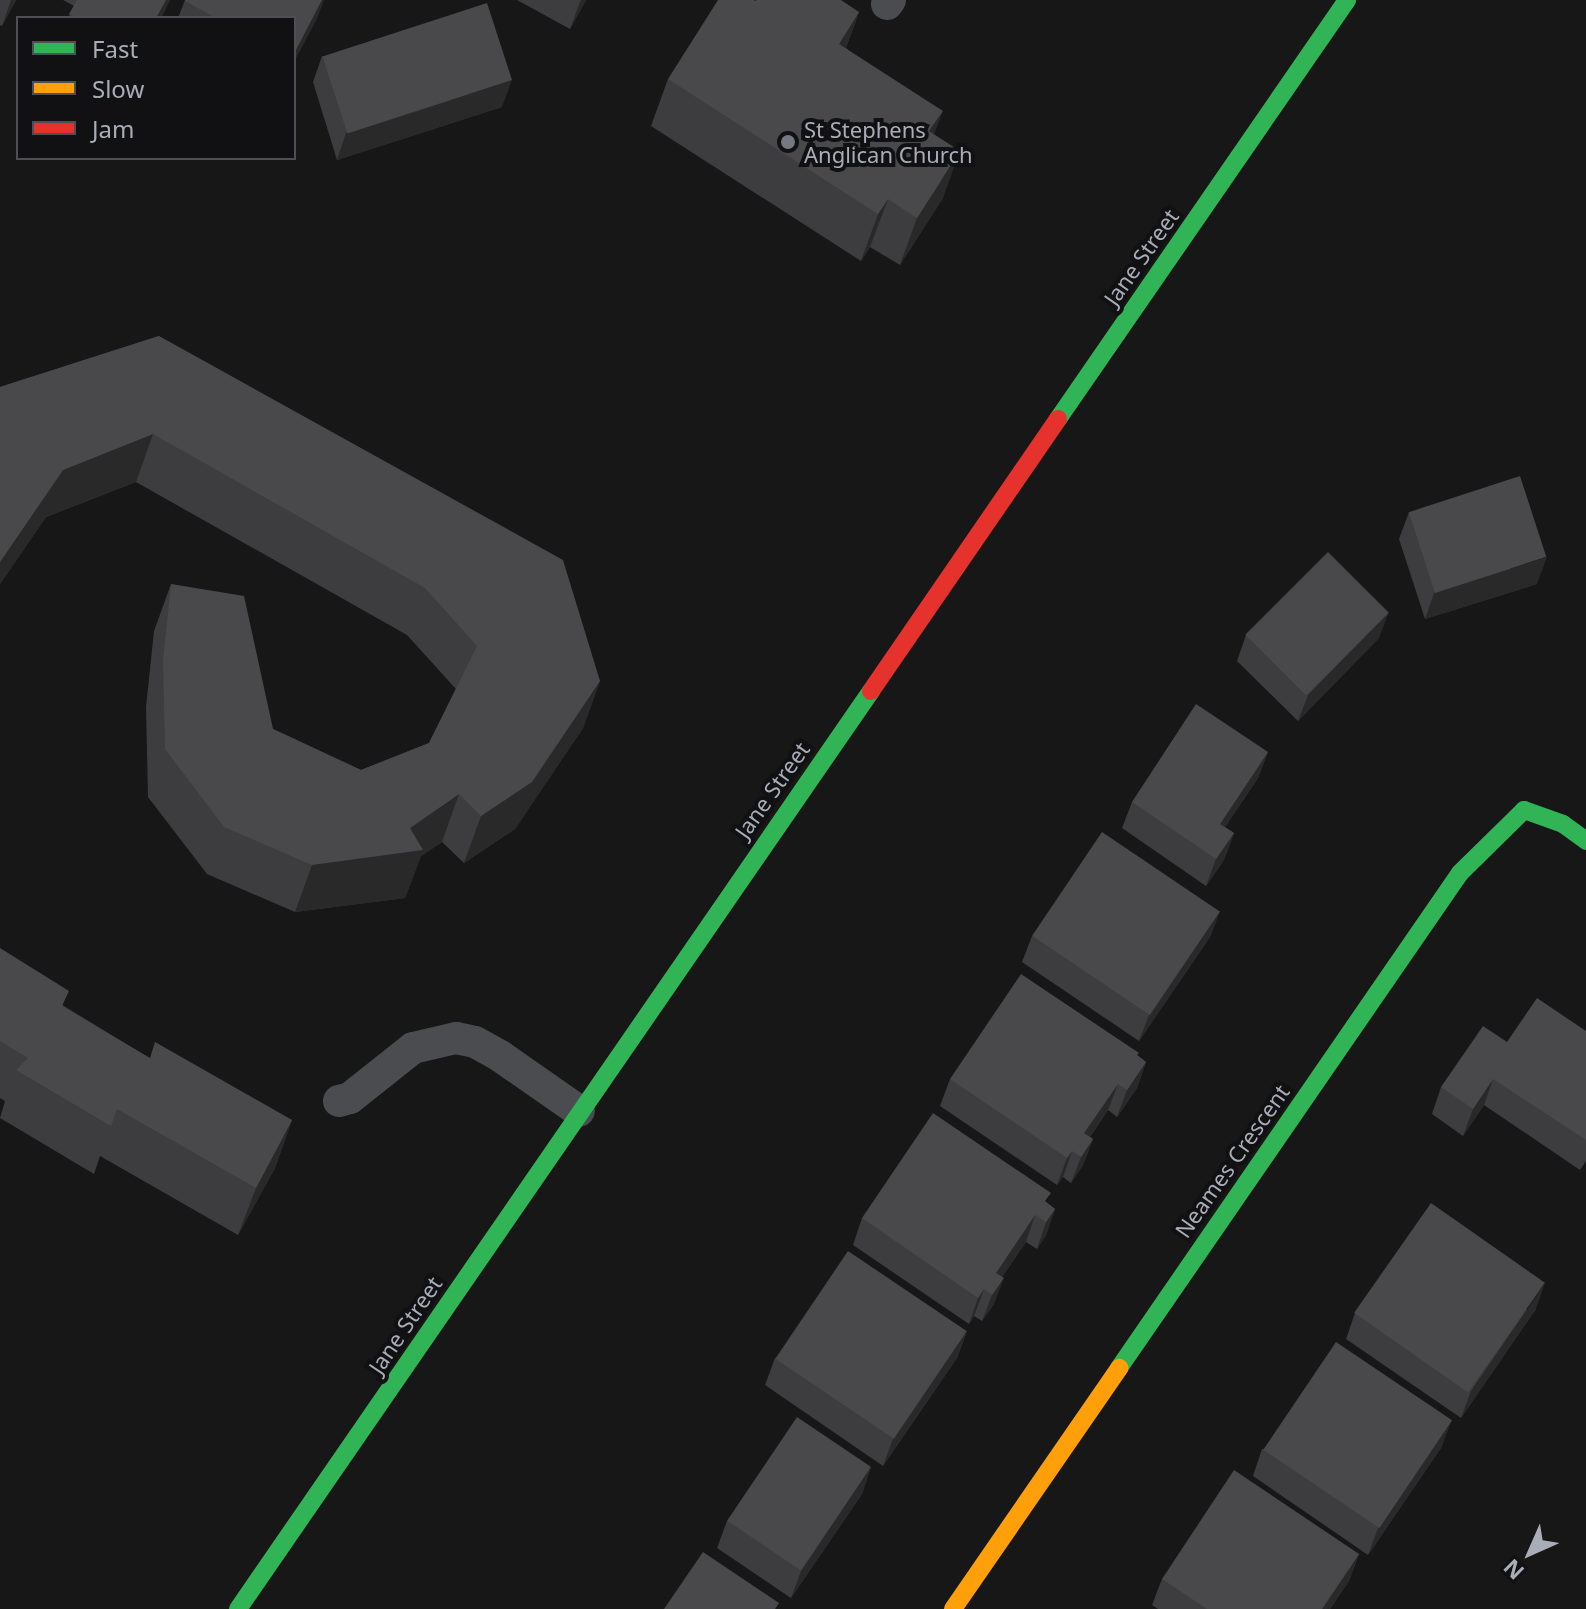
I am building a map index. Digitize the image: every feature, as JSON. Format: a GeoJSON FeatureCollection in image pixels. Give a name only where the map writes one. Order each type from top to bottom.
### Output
{"type":"FeatureCollection","features":[{"type":"Feature","properties":{"kind":"main road","name":"Jane Street"},"geometry":{"type":"LineString","coordinates":[[238,1609],[1347,0]]}},
{"type":"Feature","properties":{"kind":"main road","name":"Neames Crescent"},"geometry":{"type":"LineString","coordinates":[[953,1609],[1460,873],[1524,810],[1563,824],[1586,841]]}},
{"type":"Feature","properties":{"kind":"lane"},"geometry":{"type":"LineString","coordinates":[[339,1101],[350,1098],[413,1048],[456,1038],[475,1042],[500,1056],[579,1111]]}},
{"type":"Feature","properties":{"kind":"building"},"geometry":{"type":"Polygon","coordinates":[[[77,0],[166,0],[157,16],[69,14],[77,0]]]}},
{"type":"Feature","properties":{"kind":"building"},"geometry":{"type":"Polygon","coordinates":[[[322,0],[296,50],[296,16],[212,16],[185,1],[322,0]]]}},
{"type":"Feature","properties":{"kind":"building","name":"St Stephens Anglican Church"},"geometry":{"type":"Polygon","coordinates":[[[718,0],[841,0],[859,12],[839,44],[943,111],[929,131],[960,151],[917,218],[888,199],[878,214],[668,79],[718,0]]]}},
{"type":"Feature","properties":{"kind":"building"},"geometry":{"type":"Polygon","coordinates":[[[487,3],[512,80],[347,133],[322,56],[487,3]]]}},
{"type":"Feature","properties":{"kind":"building"},"geometry":{"type":"Polygon","coordinates":[[[159,336],[563,560],[600,681],[532,782],[481,816],[459,794],[410,828],[423,850],[312,865],[224,827],[165,749],[163,660],[171,584],[244,596],[273,729],[361,770],[429,743],[477,646],[425,588],[153,434],[63,470],[0,562],[0,387],[159,336]]]}},
{"type":"Feature","properties":{"kind":"building"},"geometry":{"type":"Polygon","coordinates":[[[1520,476],[1546,557],[1435,593],[1409,512],[1520,476]]]}},
{"type":"Feature","properties":{"kind":"building"},"geometry":{"type":"Polygon","coordinates":[[[1328,552],[1389,613],[1306,696],[1245,635],[1328,552]]]}},
{"type":"Feature","properties":{"kind":"building"},"geometry":{"type":"Polygon","coordinates":[[[1196,704],[1268,752],[1220,824],[1234,833],[1216,859],[1132,802],[1196,704]]]}},
{"type":"Feature","properties":{"kind":"building"},"geometry":{"type":"Polygon","coordinates":[[[1102,832],[1220,911],[1150,1015],[1032,936],[1102,832]]]}},
{"type":"Feature","properties":{"kind":"building"},"geometry":{"type":"Polygon","coordinates":[[[0,948],[69,991],[62,1006],[150,1058],[155,1042],[292,1120],[256,1188],[117,1109],[111,1126],[16,1070],[28,1058],[0,1041],[0,948]]]}},
{"type":"Feature","properties":{"kind":"building"},"geometry":{"type":"Polygon","coordinates":[[[1021,974],[1139,1053],[1137,1055],[1146,1062],[1127,1090],[1118,1084],[1084,1133],[1093,1139],[1081,1157],[1072,1151],[1067,1158],[950,1079],[1021,974]]]}},
{"type":"Feature","properties":{"kind":"building"},"geometry":{"type":"Polygon","coordinates":[[[1537,998],[1586,1031],[1586,1140],[1493,1079],[1473,1109],[1441,1087],[1483,1026],[1507,1042],[1537,998]]]}},
{"type":"Feature","properties":{"kind":"building"},"geometry":{"type":"Polygon","coordinates":[[[933,1113],[1051,1193],[1045,1201],[1055,1209],[1046,1222],[1035,1215],[996,1273],[1004,1278],[992,1295],[984,1289],[978,1298],[862,1218],[933,1113]]]}},
{"type":"Feature","properties":{"kind":"building"},"geometry":{"type":"Polygon","coordinates":[[[1431,1203],[1545,1283],[1468,1392],[1354,1313],[1431,1203]]]}},
{"type":"Feature","properties":{"kind":"building"},"geometry":{"type":"Polygon","coordinates":[[[848,1251],[967,1331],[894,1439],[775,1359],[848,1251]]]}},
{"type":"Feature","properties":{"kind":"building"},"geometry":{"type":"Polygon","coordinates":[[[1336,1342],[1452,1420],[1379,1528],[1263,1450],[1336,1342]]]}},
{"type":"Feature","properties":{"kind":"building"},"geometry":{"type":"Polygon","coordinates":[[[797,1417],[871,1467],[801,1570],[727,1521],[797,1417]]]}},
{"type":"Feature","properties":{"kind":"building"},"geometry":{"type":"Polygon","coordinates":[[[1234,1470],[1359,1554],[1322,1609],[1207,1609],[1162,1579],[1234,1470]]]}},
{"type":"Feature","properties":{"kind":"building"},"geometry":{"type":"Polygon","coordinates":[[[703,1552],[779,1603],[775,1609],[664,1609],[703,1552]]]}},
{"type":"Feature","properties":{"kind":"traffic: fast"},"geometry":{"type":"LineString","coordinates":[[1058,419],[1347,0]]}},
{"type":"Feature","properties":{"kind":"traffic: fast"},"geometry":{"type":"LineString","coordinates":[[238,1609],[871,691]]}},
{"type":"Feature","properties":{"kind":"traffic: fast"},"geometry":{"type":"LineString","coordinates":[[1119,1368],[1460,873],[1524,810],[1563,824],[1586,841]]}},
{"type":"Feature","properties":{"kind":"traffic: slow"},"geometry":{"type":"LineString","coordinates":[[953,1609],[1119,1368]]}},
{"type":"Feature","properties":{"kind":"traffic: jam"},"geometry":{"type":"LineString","coordinates":[[871,691],[1058,419]]}},
{"type":"Feature","properties":{"kind":"place","name":"St Stephens Anglican Church"},"geometry":{"type":"Point","coordinates":[788,142]}}]}
